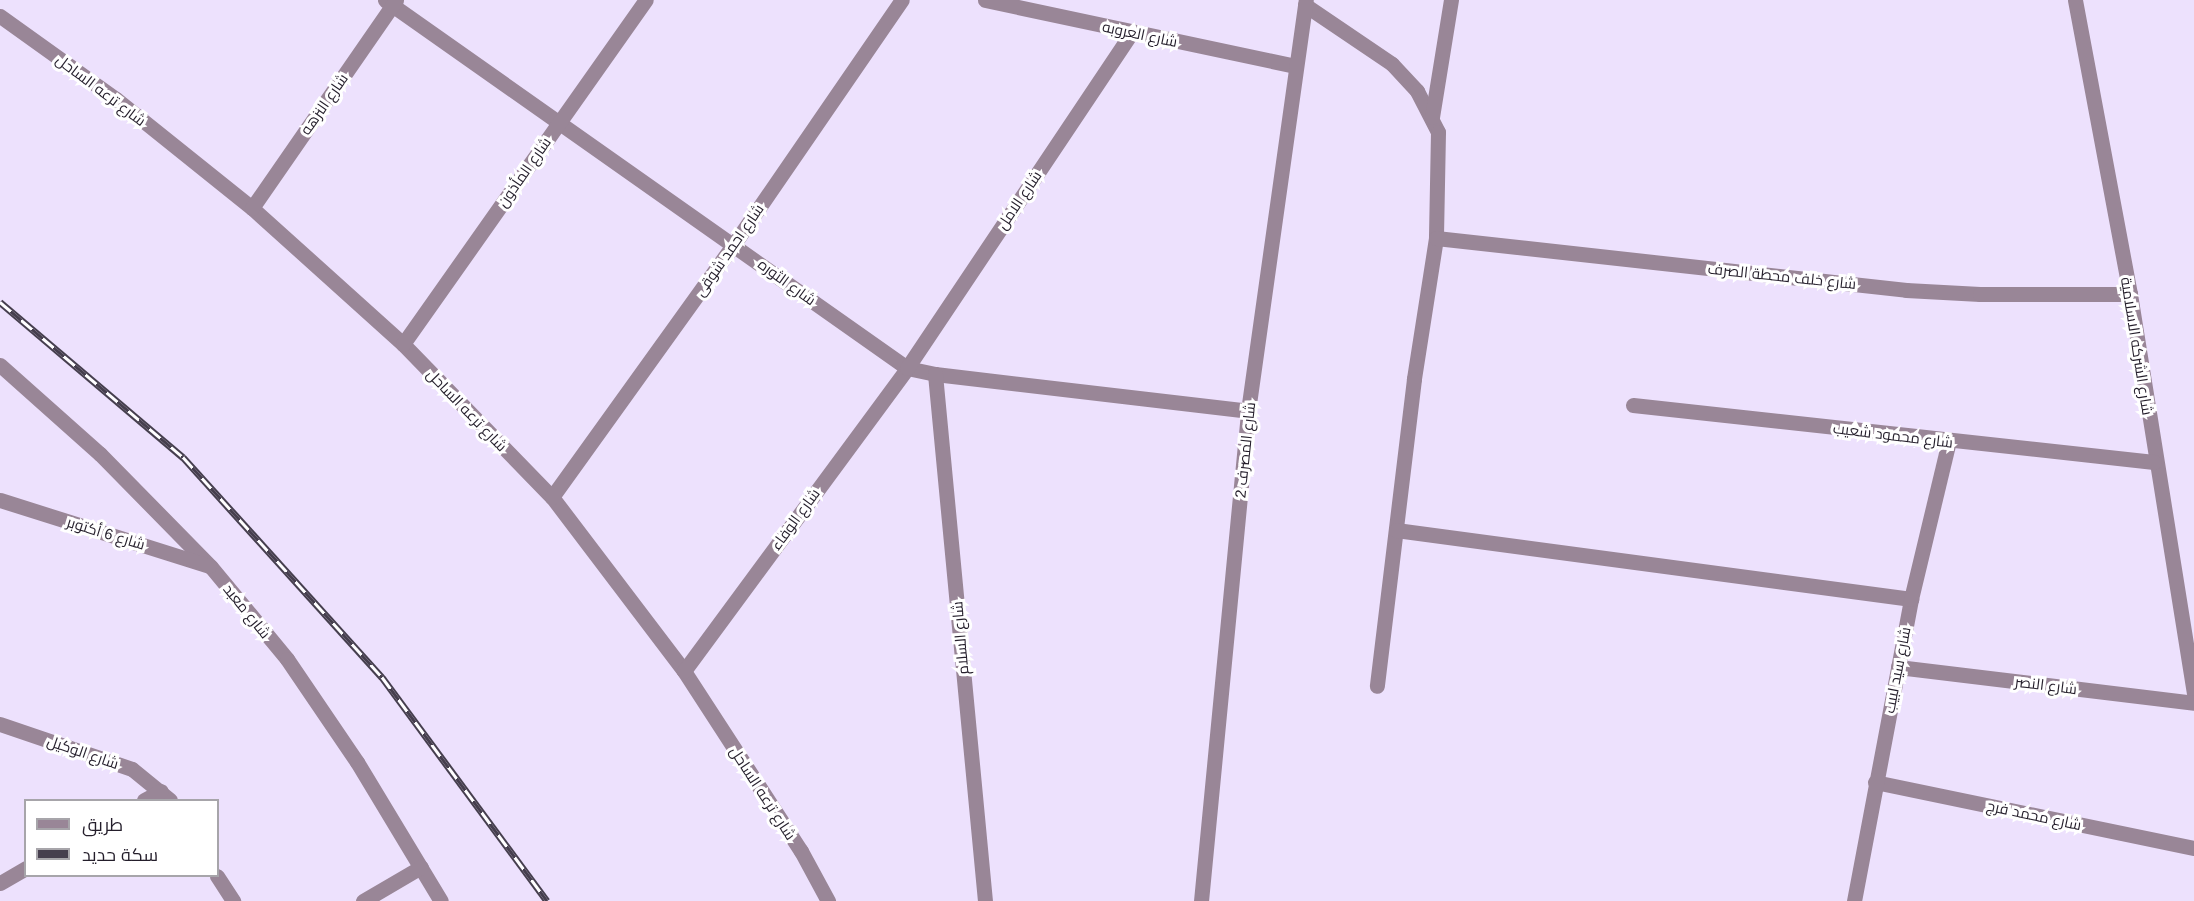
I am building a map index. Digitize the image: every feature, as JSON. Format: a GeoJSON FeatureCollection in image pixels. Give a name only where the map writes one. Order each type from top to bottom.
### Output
{"type":"FeatureCollection","features":[{"type":"Feature","properties":{"kind":"street","name":"شارع المأذون"},"geometry":{"type":"LineString","coordinates":[[403,344],[646,0]]}},
{"type":"Feature","properties":{"kind":"street","name":"شارع احمد شوقى"},"geometry":{"type":"LineString","coordinates":[[552,497],[734,244],[902,0]]}},
{"type":"Feature","properties":{"kind":"street","name":"شارع العروبه"},"geometry":{"type":"LineString","coordinates":[[985,0],[1131,33],[1296,66]]}},
{"type":"Feature","properties":{"kind":"street"},"geometry":{"type":"LineString","coordinates":[[1432,117],[1451,0]]}},
{"type":"Feature","properties":{"kind":"street","name":"شارع الشركه الاسلامية"},"geometry":{"type":"LineString","coordinates":[[2075,0],[2130,294],[2154,462],[2194,693]]}},
{"type":"Feature","properties":{"kind":"street","name":"شارع الثوره"},"geometry":{"type":"LineString","coordinates":[[391,2],[907,368],[935,374],[1248,411]]}},
{"type":"Feature","properties":{"kind":"street","name":"شارع النزهه"},"geometry":{"type":"LineString","coordinates":[[252,208],[391,2]]}},
{"type":"Feature","properties":{"kind":"street"},"geometry":{"type":"LineString","coordinates":[[1305,2],[1392,64],[1417,92],[1438,132],[1440,166],[1436,238],[1377,686]]}},
{"type":"Feature","properties":{"kind":"street","name":"شارع المصرف 2"},"geometry":{"type":"LineString","coordinates":[[1201,901],[1248,411],[1305,2]]}},
{"type":"Feature","properties":{"kind":"street","name":"شارع ترعه الساحل"},"geometry":{"type":"LineString","coordinates":[[0,16],[116,99],[252,208],[403,344],[552,497],[684,671],[801,851],[828,901]]}},
{"type":"Feature","properties":{"kind":"street","name":"شارع الامل"},"geometry":{"type":"LineString","coordinates":[[907,368],[1131,33]]}},
{"type":"Feature","properties":{"kind":"street","name":"شارع خلف محطة الصرف"},"geometry":{"type":"LineString","coordinates":[[1436,238],[1906,290],[2002,295],[2130,294]]}},
{"type":"Feature","properties":{"kind":"street","name":"شارع معبد"},"geometry":{"type":"LineString","coordinates":[[0,365],[100,454],[211,567],[287,659],[357,762],[441,901]]}},
{"type":"Feature","properties":{"kind":"street","name":"شارع الوفاء"},"geometry":{"type":"LineString","coordinates":[[684,671],[907,368]]}},
{"type":"Feature","properties":{"kind":"street","name":"شارع السلام"},"geometry":{"type":"LineString","coordinates":[[935,374],[984,901]]}},
{"type":"Feature","properties":{"kind":"street","name":"شارع محمود شعيب"},"geometry":{"type":"LineString","coordinates":[[1633,405],[2154,462]]}},
{"type":"Feature","properties":{"kind":"street","name":"شارع سيد لبيب"},"geometry":{"type":"LineString","coordinates":[[1854,901],[1911,599],[1949,441]]}},
{"type":"Feature","properties":{"kind":"street","name":"شارع 6 أكتوبر"},"geometry":{"type":"LineString","coordinates":[[0,500],[211,567]]}},
{"type":"Feature","properties":{"kind":"street"},"geometry":{"type":"LineString","coordinates":[[1396,530],[1911,599]]}},
{"type":"Feature","properties":{"kind":"street","name":"شارع النصر"},"geometry":{"type":"LineString","coordinates":[[1898,667],[2194,703]]}},
{"type":"Feature","properties":{"kind":"street","name":"شارع الوكيل"},"geometry":{"type":"LineString","coordinates":[[0,724],[115,762],[165,796]]}},
{"type":"Feature","properties":{"kind":"street","name":"شارع محمد فرج"},"geometry":{"type":"LineString","coordinates":[[1875,782],[2194,848]]}},
{"type":"Feature","properties":{"kind":"street"},"geometry":{"type":"LineString","coordinates":[[363,901],[421,867]]}},
{"type":"Feature","properties":{"kind":"street"},"geometry":{"type":"LineString","coordinates":[[0,883],[24,869]]}},
{"type":"Feature","properties":{"kind":"street"},"geometry":{"type":"LineString","coordinates":[[218,877],[232,901]]}},
{"type":"Feature","properties":{"kind":"railway"},"geometry":{"type":"LineString","coordinates":[[0,302],[183,457],[382,677],[547,901]]}}]}
